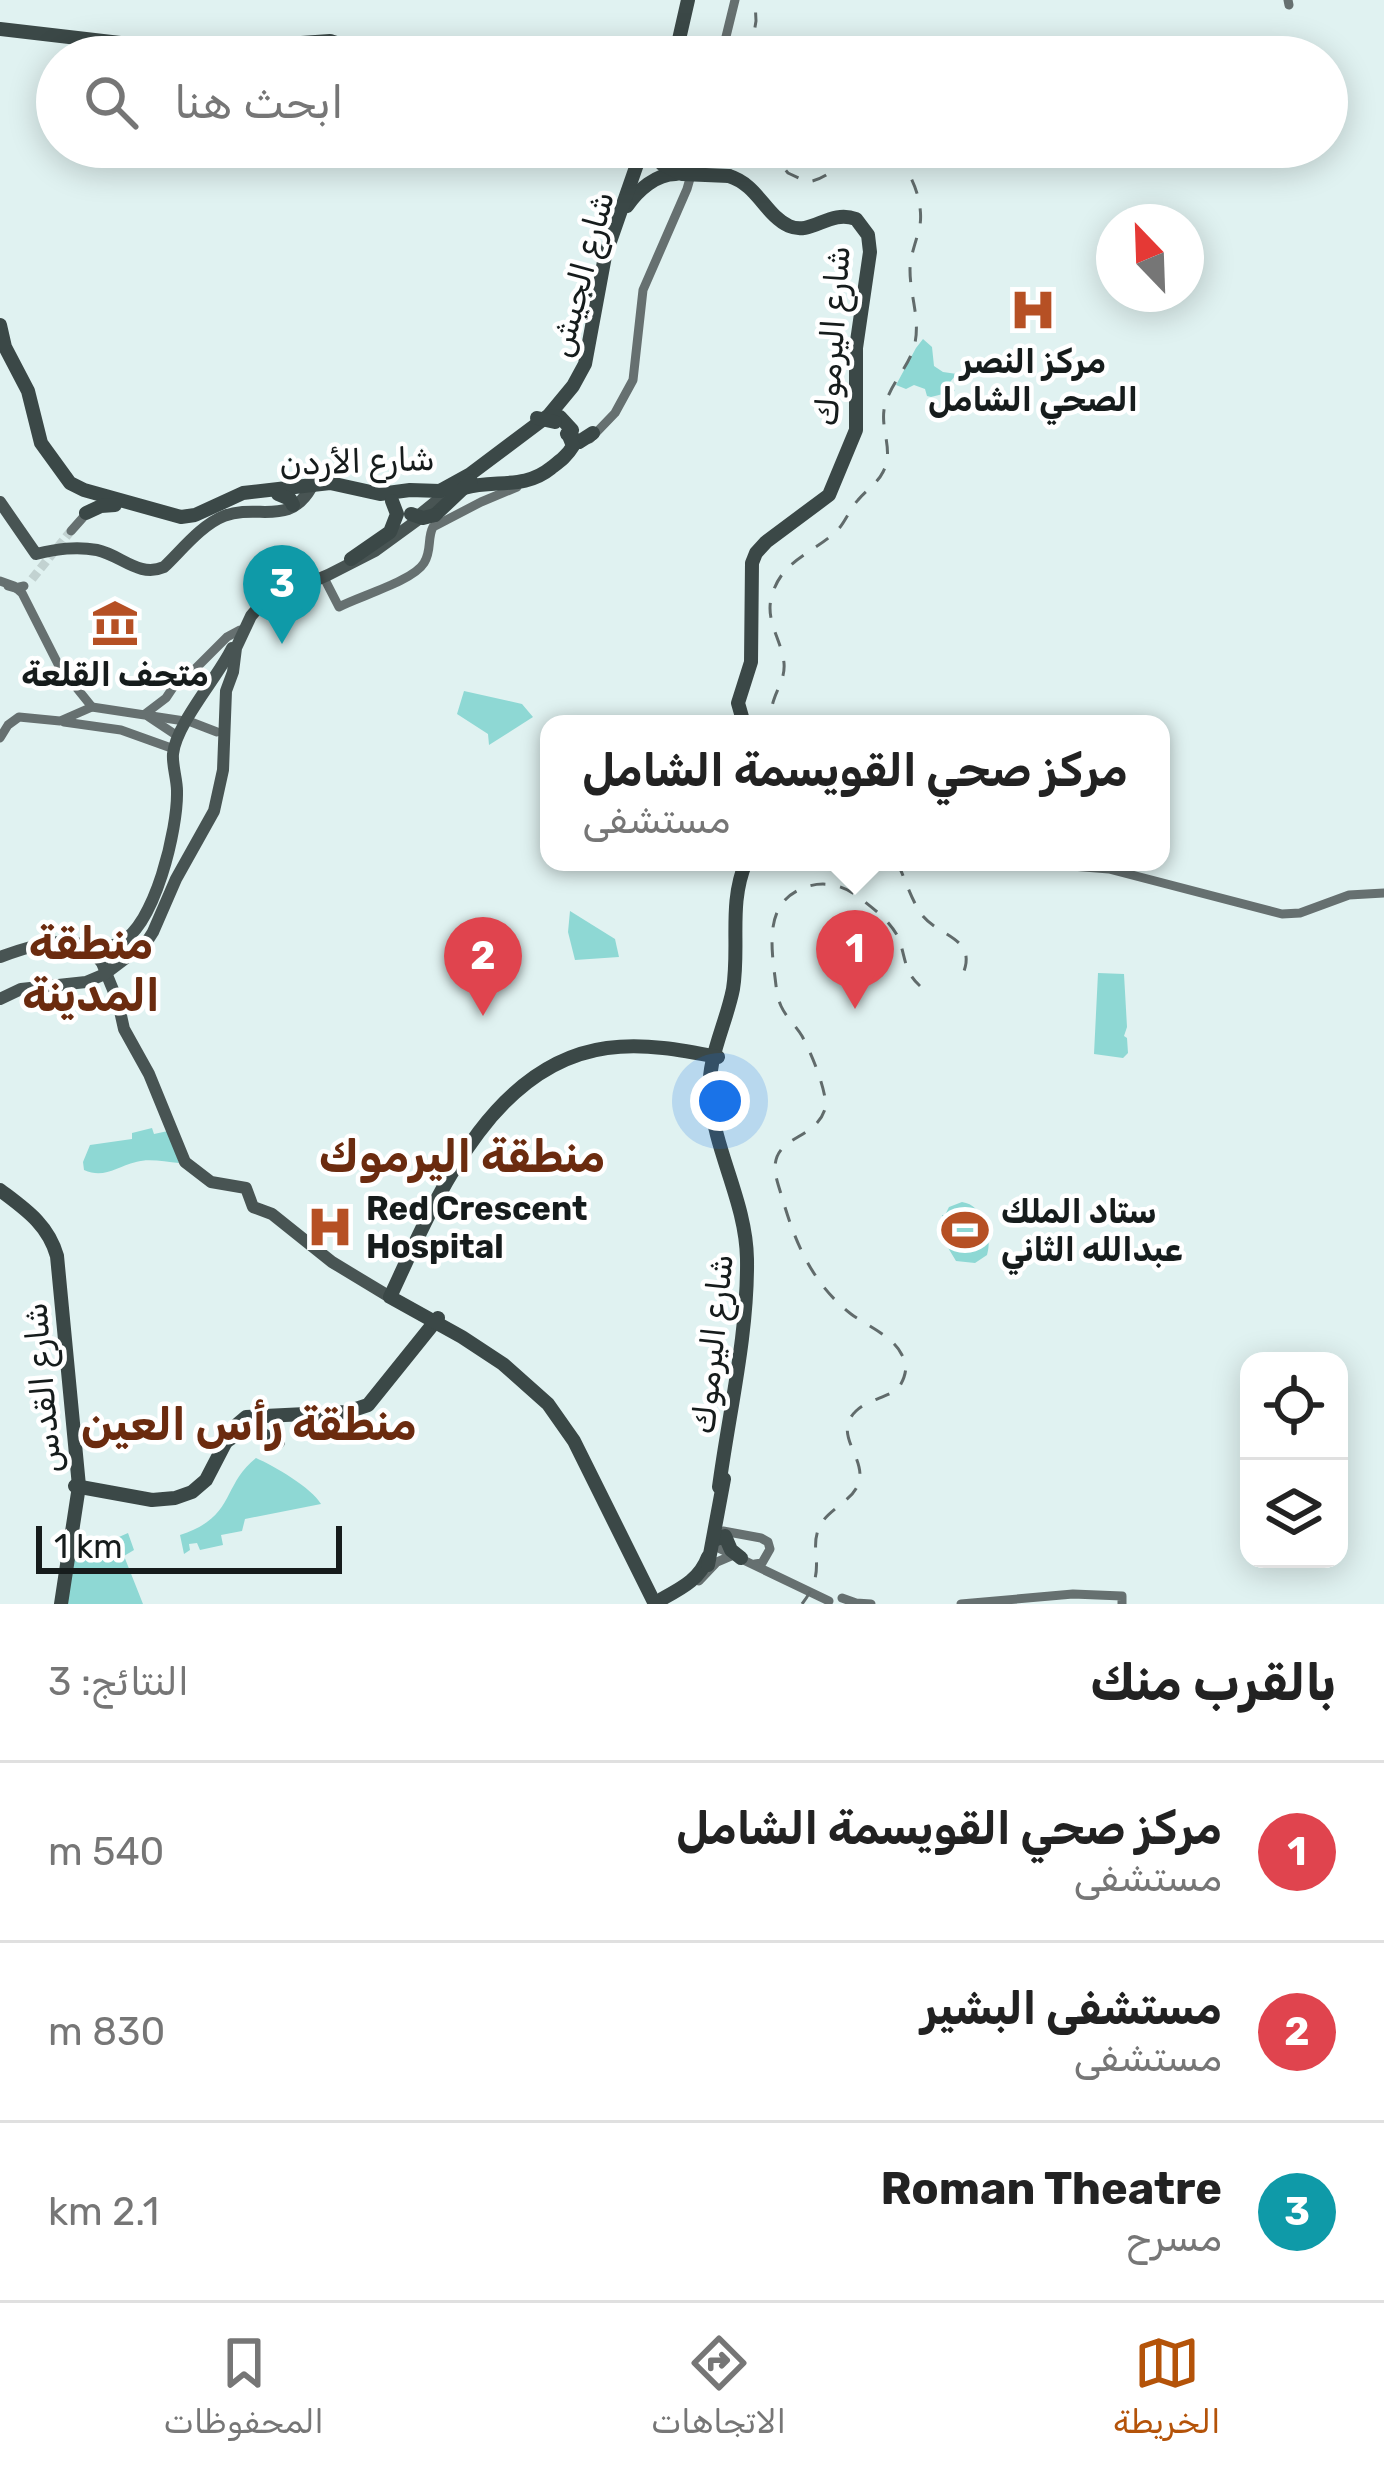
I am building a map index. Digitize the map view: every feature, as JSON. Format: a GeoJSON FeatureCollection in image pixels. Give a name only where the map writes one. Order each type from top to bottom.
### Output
{"type":"FeatureCollection","features":[{"type":"Feature","properties":{"kind":"highway"},"geometry":{"type":"LineString","coordinates":[[678,36],[687,0]]}},
{"type":"Feature","properties":{"kind":"highway"},"geometry":{"type":"LineString","coordinates":[[4,33],[70,36]]}},
{"type":"Feature","properties":{"kind":"highway"},"geometry":{"type":"LineString","coordinates":[[4,33],[36,38]]}},
{"type":"Feature","properties":{"kind":"highway"},"geometry":{"type":"LineString","coordinates":[[635,168],[646,182],[663,168]]}},
{"type":"Feature","properties":{"kind":"highway","name":"شارع الجيش"},"geometry":{"type":"LineString","coordinates":[[474,481],[495,456],[554,410],[581,372],[602,268],[635,168]]}},
{"type":"Feature","properties":{"kind":"highway"},"geometry":{"type":"LineString","coordinates":[[622,201],[661,177],[667,168]]}},
{"type":"Feature","properties":{"kind":"highway"},"geometry":{"type":"LineString","coordinates":[[677,168],[682,174],[731,176]]}},
{"type":"Feature","properties":{"kind":"highway"},"geometry":{"type":"LineString","coordinates":[[700,168],[731,176]]}},
{"type":"Feature","properties":{"kind":"highway","name":"شارع اليرموك"},"geometry":{"type":"LineString","coordinates":[[731,176],[749,183],[794,225],[839,212],[859,217],[874,244],[856,442],[835,493],[822,508],[760,552],[755,663],[742,705],[745,715]]}},
{"type":"Feature","properties":{"kind":"highway","name":"شارع اليرموك"},"geometry":{"type":"LineString","coordinates":[[731,176],[746,183],[791,227],[803,228],[843,215],[860,222],[869,237],[870,252],[857,424],[835,485],[821,503],[763,545],[752,563],[751,662],[738,703],[743,715]]}},
{"type":"Feature","properties":{"kind":"highway","name":"شارع الجيش"},"geometry":{"type":"LineString","coordinates":[[474,481],[555,413],[582,383],[590,364],[622,201]]}},
{"type":"Feature","properties":{"kind":"highway","name":"شارع الأردن"},"geometry":{"type":"LineString","coordinates":[[0,326],[28,388],[41,442],[70,483],[120,505],[188,521],[235,499],[313,483],[380,494],[443,490],[474,481]]}},
{"type":"Feature","properties":{"kind":"highway"},"geometry":{"type":"LineString","coordinates":[[0,340],[26,394],[38,445],[74,489],[85,513],[120,505]]}},
{"type":"Feature","properties":{"kind":"highway"},"geometry":{"type":"LineString","coordinates":[[495,456],[525,425],[555,413],[567,416],[569,424],[588,439]]}},
{"type":"Feature","properties":{"kind":"highway"},"geometry":{"type":"LineString","coordinates":[[555,413],[573,445],[567,455]]}},
{"type":"Feature","properties":{"kind":"highway"},"geometry":{"type":"LineString","coordinates":[[569,436],[579,442],[588,439]]}},
{"type":"Feature","properties":{"kind":"highway"},"geometry":{"type":"LineString","coordinates":[[474,481],[521,485],[588,439]]}},
{"type":"Feature","properties":{"kind":"highway","name":"شارع الأردن"},"geometry":{"type":"LineString","coordinates":[[74,489],[183,517],[243,493],[313,483],[333,485],[403,508],[423,518],[430,529],[474,481]]}},
{"type":"Feature","properties":{"kind":"highway"},"geometry":{"type":"LineString","coordinates":[[293,506],[290,500],[313,483]]}},
{"type":"Feature","properties":{"kind":"highway"},"geometry":{"type":"LineString","coordinates":[[351,559],[392,530],[404,499],[422,491]]}},
{"type":"Feature","properties":{"kind":"highway","name":"شارع اليرموك"},"geometry":{"type":"LineString","coordinates":[[659,1600],[686,1586],[702,1570],[721,1537],[725,1472],[750,1291],[747,1237],[710,1096],[713,1057],[738,983],[739,900],[746,871]]}},
{"type":"Feature","properties":{"kind":"highway"},"geometry":{"type":"LineString","coordinates":[[659,1600],[566,1423],[526,1379],[392,1294],[462,1158],[515,1094],[538,1075],[602,1048],[671,1048],[713,1057]]}},
{"type":"Feature","properties":{"kind":"highway"},"geometry":{"type":"LineString","coordinates":[[462,1158],[529,1085],[581,1057],[608,1051],[713,1057]]}},
{"type":"Feature","properties":{"kind":"highway","name":"شارع القدس"},"geometry":{"type":"LineString","coordinates":[[0,1191],[40,1222],[56,1250],[79,1487],[58,1583],[59,1604]]}},
{"type":"Feature","properties":{"kind":"highway","name":"شارع القدس"},"geometry":{"type":"LineString","coordinates":[[0,1191],[37,1223],[54,1253],[79,1487]]}},
{"type":"Feature","properties":{"kind":"highway","name":"شارع اليرموك"},"geometry":{"type":"LineString","coordinates":[[700,1578],[721,1537],[747,1237]]}},
{"type":"Feature","properties":{"kind":"highway"},"geometry":{"type":"LineString","coordinates":[[79,1487],[145,1500],[170,1499],[197,1489],[236,1425],[246,1417],[368,1405],[433,1321]]}},
{"type":"Feature","properties":{"kind":"highway"},"geometry":{"type":"LineString","coordinates":[[79,1487],[150,1497],[190,1489],[206,1474],[231,1424],[250,1412],[346,1410],[364,1404],[433,1321]]}},
{"type":"Feature","properties":{"kind":"highway"},"geometry":{"type":"LineString","coordinates":[[463,1336],[517,1375],[562,1422],[659,1600]]}},
{"type":"Feature","properties":{"kind":"highway"},"geometry":{"type":"LineString","coordinates":[[224,1445],[249,1431],[277,1439],[273,1422],[282,1413]]}},
{"type":"Feature","properties":{"kind":"highway"},"geometry":{"type":"LineString","coordinates":[[76,1454],[86,1473],[108,1489]]}},
{"type":"Feature","properties":{"kind":"highway"},"geometry":{"type":"LineString","coordinates":[[721,1537],[745,1560]]}},
{"type":"Feature","properties":{"kind":"highway"},"geometry":{"type":"LineString","coordinates":[[659,1600],[700,1578]]}},
{"type":"Feature","properties":{"kind":"main road"},"geometry":{"type":"LineString","coordinates":[[728,36],[736,0]]}},
{"type":"Feature","properties":{"kind":"main road"},"geometry":{"type":"LineString","coordinates":[[0,20],[4,33]]}},
{"type":"Feature","properties":{"kind":"main road"},"geometry":{"type":"LineString","coordinates":[[588,439],[617,407],[632,376],[640,290],[670,168]]}},
{"type":"Feature","properties":{"kind":"main road"},"geometry":{"type":"LineString","coordinates":[[667,245],[672,168]]}},
{"type":"Feature","properties":{"kind":"main road"},"geometry":{"type":"LineString","coordinates":[[430,529],[544,477],[610,419],[631,387],[643,290],[670,227]]}},
{"type":"Feature","properties":{"kind":"main road"},"geometry":{"type":"LineString","coordinates":[[323,577],[337,605],[416,571],[425,562],[430,529],[437,522],[497,491],[474,481]]}},
{"type":"Feature","properties":{"kind":"main road","name":"شارع الجيش"},"geometry":{"type":"LineString","coordinates":[[323,577],[474,481]]}},
{"type":"Feature","properties":{"kind":"main road","name":"شارع الجيش"},"geometry":{"type":"LineString","coordinates":[[323,577],[393,539],[474,481]]}},
{"type":"Feature","properties":{"kind":"main road"},"geometry":{"type":"LineString","coordinates":[[0,502],[36,554],[66,548],[94,550],[155,572],[223,517],[275,513],[293,506],[313,483]]}},
{"type":"Feature","properties":{"kind":"main road"},"geometry":{"type":"LineString","coordinates":[[70,532],[97,496]]}},
{"type":"Feature","properties":{"kind":"main road"},"geometry":{"type":"LineString","coordinates":[[0,1001],[40,989],[100,984],[141,948],[212,816],[223,770],[221,729],[230,661],[240,630],[260,599],[323,577]]}},
{"type":"Feature","properties":{"kind":"main road"},"geometry":{"type":"LineString","coordinates":[[111,971],[167,864],[177,791],[177,743],[260,604],[323,577]]}},
{"type":"Feature","properties":{"kind":"main road"},"geometry":{"type":"LineString","coordinates":[[14,588],[60,667],[88,703]]}},
{"type":"Feature","properties":{"kind":"main road"},"geometry":{"type":"LineString","coordinates":[[146,715],[178,680],[240,630]]}},
{"type":"Feature","properties":{"kind":"main road"},"geometry":{"type":"LineString","coordinates":[[56,720],[88,703],[221,729]]}},
{"type":"Feature","properties":{"kind":"main road"},"geometry":{"type":"LineString","coordinates":[[146,715],[177,743]]}},
{"type":"Feature","properties":{"kind":"main road"},"geometry":{"type":"LineString","coordinates":[[0,738],[19,717],[121,730],[177,743]]}},
{"type":"Feature","properties":{"kind":"main road"},"geometry":{"type":"LineString","coordinates":[[1126,871],[1292,911],[1349,892],[1382,893]]}},
{"type":"Feature","properties":{"kind":"main road"},"geometry":{"type":"LineString","coordinates":[[0,959],[63,942],[88,945],[111,971],[124,1029],[185,1162],[211,1182],[246,1188],[253,1207],[272,1214],[332,1262],[392,1294]]}},
{"type":"Feature","properties":{"kind":"main road"},"geometry":{"type":"LineString","coordinates":[[88,945],[111,971]]}},
{"type":"Feature","properties":{"kind":"main road"},"geometry":{"type":"LineString","coordinates":[[721,1537],[764,1539],[770,1568],[836,1602]]}},
{"type":"Feature","properties":{"kind":"main road"},"geometry":{"type":"LineString","coordinates":[[700,1578],[727,1556],[762,1563],[769,1553]]}},
{"type":"Feature","properties":{"kind":"main road"},"geometry":{"type":"LineString","coordinates":[[745,1560],[836,1602],[871,1604]]}},
{"type":"Feature","properties":{"kind":"main road"},"geometry":{"type":"LineString","coordinates":[[961,1604],[1073,1594],[1122,1596],[1122,1604]]}},
{"type":"Feature","properties":{"kind":"shaded area"},"geometry":{"type":"Polygon","coordinates":[[[923,339],[932,347],[934,366],[957,374],[950,382],[955,391],[931,397],[914,385],[906,389],[896,385],[923,339]]]}},
{"type":"Feature","properties":{"kind":"shaded area"},"geometry":{"type":"Polygon","coordinates":[[[464,691],[522,704],[533,717],[489,745],[488,734],[457,714],[464,691]]]}},
{"type":"Feature","properties":{"kind":"shaded area"},"geometry":{"type":"Polygon","coordinates":[[[570,911],[615,939],[619,957],[575,960],[568,932],[570,911]]]}},
{"type":"Feature","properties":{"kind":"shaded area"},"geometry":{"type":"Polygon","coordinates":[[[1098,973],[1124,974],[1128,1053],[1123,1058],[1094,1054],[1098,973]]]}},
{"type":"Feature","properties":{"kind":"shaded area"},"geometry":{"type":"Polygon","coordinates":[[[152,1128],[154,1134],[168,1131],[179,1163],[146,1160],[104,1173],[84,1170],[90,1145],[132,1139],[132,1133],[152,1128]]]}},
{"type":"Feature","properties":{"kind":"shaded area","name":"ستاد الملك عبدالله الثاني"},"geometry":{"type":"Polygon","coordinates":[[[962,1202],[976,1209],[988,1231],[987,1255],[975,1263],[956,1261],[941,1236],[945,1234],[942,1215],[962,1202]]]}},
{"type":"Feature","properties":{"kind":"shaded area"},"geometry":{"type":"Polygon","coordinates":[[[256,1458],[301,1485],[321,1504],[245,1519],[242,1531],[221,1535],[223,1545],[200,1550],[197,1543],[189,1544],[184,1554],[180,1535],[211,1519],[256,1458]]]}},
{"type":"Feature","properties":{"kind":"shaded area"},"geometry":{"type":"Polygon","coordinates":[[[128,1533],[134,1550],[124,1556],[143,1604],[64,1604],[73,1557],[128,1533]]]}},
{"type":"Feature","properties":{"kind":"tunnel"},"geometry":{"type":"LineString","coordinates":[[32,579],[70,532]]}},
{"type":"Feature","properties":{"kind":"railway"},"geometry":{"type":"LineString","coordinates":[[754,36],[755,0]]}},
{"type":"Feature","properties":{"kind":"railway"},"geometry":{"type":"LineString","coordinates":[[784,168],[807,182],[836,168]]}},
{"type":"Feature","properties":{"kind":"railway"},"geometry":{"type":"LineString","coordinates":[[772,715],[784,663],[771,619],[773,592],[790,566],[843,524],[883,472],[887,456],[884,410],[915,343],[910,270],[921,215],[904,168]]}},
{"type":"Feature","properties":{"kind":"railway"},"geometry":{"type":"LineString","coordinates":[[901,871],[922,915],[962,947],[966,955],[960,980]]}},
{"type":"Feature","properties":{"kind":"railway"},"geometry":{"type":"LineString","coordinates":[[802,1604],[815,1580],[821,1524],[859,1482],[848,1437],[850,1420],[860,1407],[898,1389],[906,1368],[892,1342],[838,1303],[817,1278],[795,1235],[777,1181],[775,1167],[782,1148],[815,1125],[826,1105],[810,1052],[778,997],[772,944],[779,909],[786,899],[809,886],[829,884],[848,890],[891,926],[920,986]]}},
{"type":"Feature","properties":{"kind":"place","name":"مركز النصر الصحي الشامل"},"geometry":{"type":"Point","coordinates":[1033,310]}},
{"type":"Feature","properties":{"kind":"place","name":"متحف القلعة"},"geometry":{"type":"Point","coordinates":[115,623]}},
{"type":"Feature","properties":{"kind":"place","name":"Roman Theatre"},"geometry":{"type":"Point","coordinates":[282,644]}},
{"type":"Feature","properties":{"kind":"place","name":"مركز صحي القويسمة الشامل"},"geometry":{"type":"Point","coordinates":[855,1009]}},
{"type":"Feature","properties":{"kind":"place","name":"مستشفى البشير"},"geometry":{"type":"Point","coordinates":[483,1016]}},
{"type":"Feature","properties":{"kind":"place","name":"Red Crescent Hospital"},"geometry":{"type":"Point","coordinates":[330,1227]}},
{"type":"Feature","properties":{"kind":"place","name":"ستاد الملك عبدالله الثاني"},"geometry":{"type":"Point","coordinates":[965,1230]}},
{"type":"Feature","properties":{"kind":"district","name":"منطقة المدينة"},"geometry":{"type":"Point","coordinates":[91,969]}},
{"type":"Feature","properties":{"kind":"district","name":"منطقة اليرموك"},"geometry":{"type":"Point","coordinates":[462,1156]}},
{"type":"Feature","properties":{"kind":"district","name":"منطقة رأس العين"},"geometry":{"type":"Point","coordinates":[249,1424]}}]}
